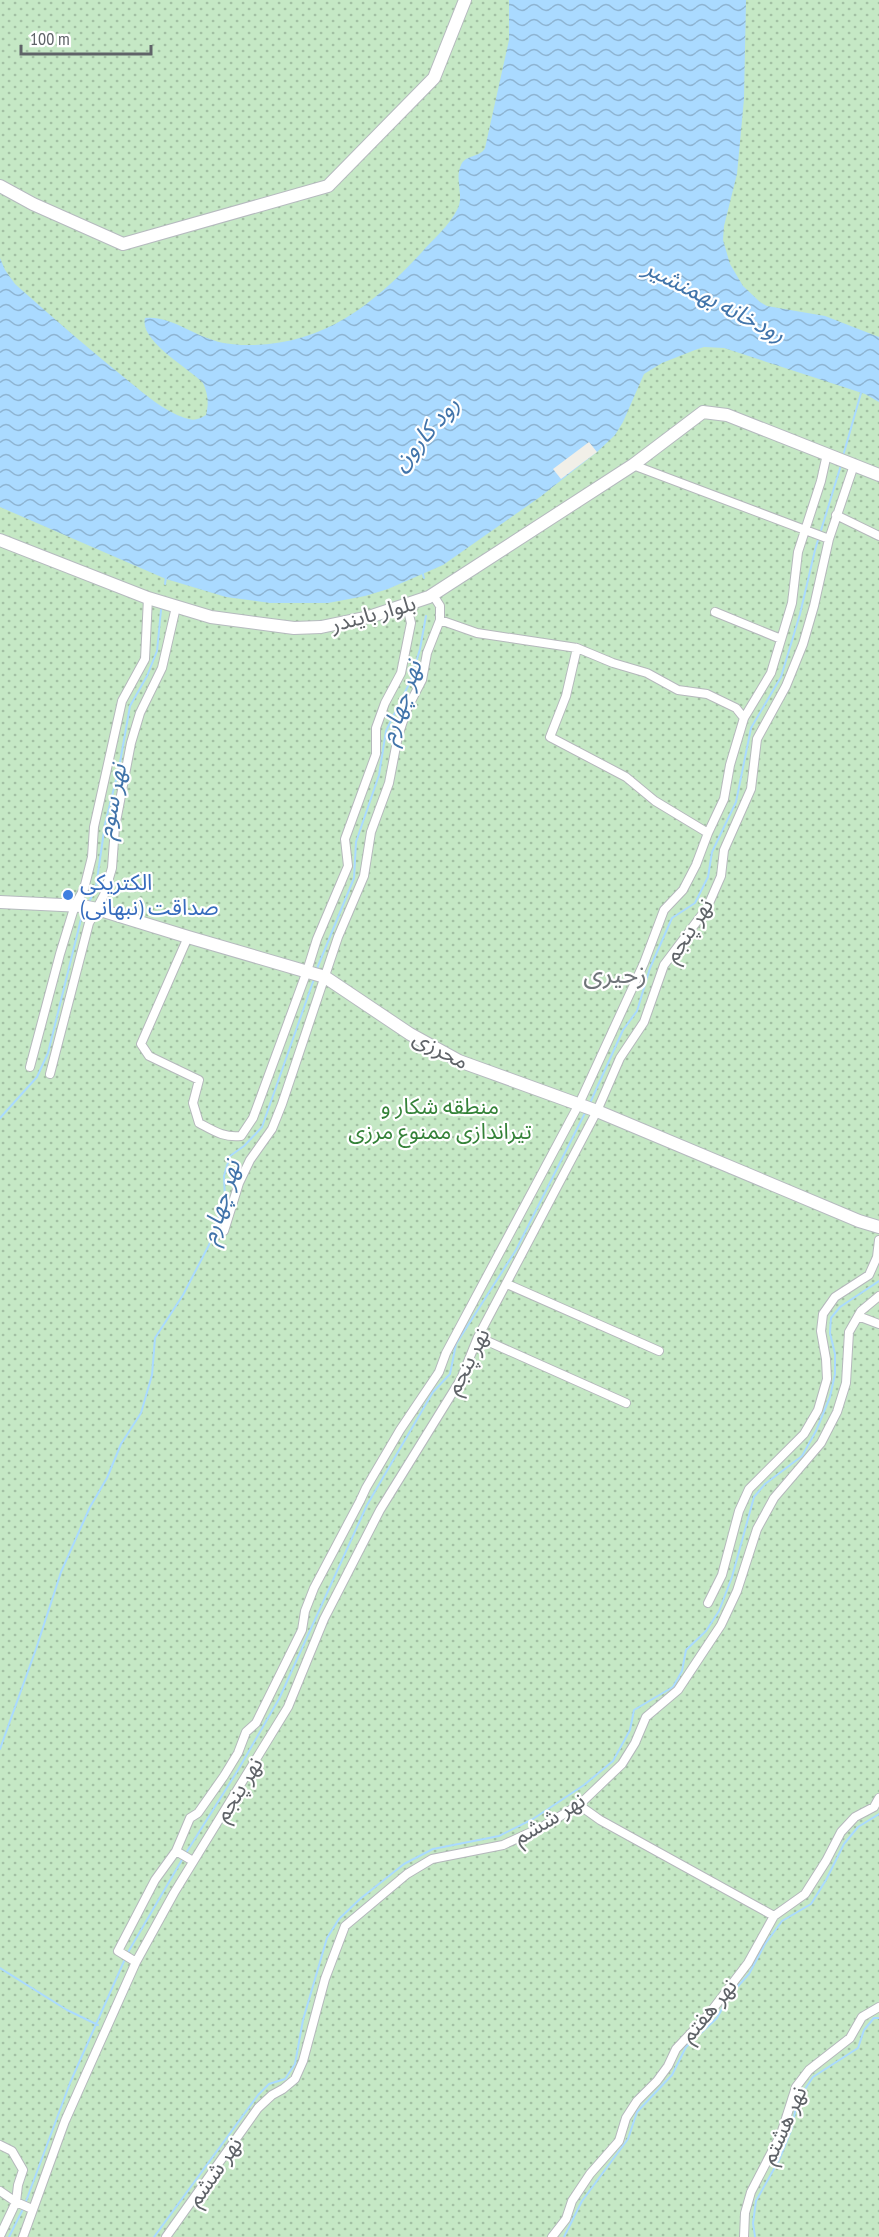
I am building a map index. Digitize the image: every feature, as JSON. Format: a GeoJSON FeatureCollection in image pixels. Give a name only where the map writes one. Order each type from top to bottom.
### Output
{"type":"FeatureCollection","features":[{"type":"Feature","properties":{"kind":"street"},"geometry":{"type":"LineString","coordinates":[[0,186],[33,204],[123,244],[328,186],[434,78],[465,0]]}},
{"type":"Feature","properties":{"kind":"street","name":"بلوار بایندر"},"geometry":{"type":"LineString","coordinates":[[0,540],[148,598],[211,617],[294,628],[330,625],[407,606],[433,595],[633,465],[703,412],[727,415],[831,456]]}},
{"type":"Feature","properties":{"kind":"street"},"geometry":{"type":"LineString","coordinates":[[831,456],[879,475]]}},
{"type":"Feature","properties":{"kind":"street","name":"نهر پنجم"},"geometry":{"type":"LineString","coordinates":[[23,2237],[24,2205],[65,2121],[134,1960],[185,1856],[288,1707],[324,1619],[375,1520],[460,1379],[478,1337],[507,1284],[588,1108],[664,910],[683,890],[724,799],[730,765],[744,718],[771,673],[792,603],[798,552],[831,456]]}},
{"type":"Feature","properties":{"kind":"street","name":"نهر پنجم"},"geometry":{"type":"LineString","coordinates":[[134,1960],[118,1951],[155,1880],[185,1856],[190,1818],[198,1813],[224,1776],[238,1753],[246,1732],[256,1723],[302,1630],[305,1611],[314,1588],[366,1488],[400,1430],[439,1372],[446,1353],[588,1108],[644,1022],[664,965],[707,908],[721,876],[724,850],[751,789],[757,739],[786,686],[803,644],[814,606],[827,538],[851,464]]}},
{"type":"Feature","properties":{"kind":"street"},"geometry":{"type":"LineString","coordinates":[[633,465],[827,538]]}},
{"type":"Feature","properties":{"kind":"street"},"geometry":{"type":"LineString","coordinates":[[836,515],[879,536]]}},
{"type":"Feature","properties":{"kind":"street"},"geometry":{"type":"LineString","coordinates":[[188,937],[141,1044],[149,1056],[199,1080],[193,1103],[200,1123],[220,1135],[241,1136],[254,1118],[316,974],[338,937],[364,876],[371,832],[389,783],[398,736],[407,709],[422,680],[427,652],[440,620],[440,606],[433,595]]}},
{"type":"Feature","properties":{"kind":"street"},"geometry":{"type":"LineString","coordinates":[[50,1074],[86,934],[87,907],[84,889],[92,857],[94,827],[122,701],[145,659],[148,598]]}},
{"type":"Feature","properties":{"kind":"street"},"geometry":{"type":"LineString","coordinates":[[224,1230],[238,1183],[250,1160],[272,1130],[282,1104],[316,974],[317,939],[348,866],[345,839],[376,754],[376,728],[385,703],[401,673],[411,623],[407,606]]}},
{"type":"Feature","properties":{"kind":"street"},"geometry":{"type":"LineString","coordinates":[[30,1067],[60,954],[87,907],[104,895],[112,867],[115,827],[131,743],[140,713],[162,668],[176,607]]}},
{"type":"Feature","properties":{"kind":"street"},"geometry":{"type":"LineString","coordinates":[[715,612],[781,639]]}},
{"type":"Feature","properties":{"kind":"street"},"geometry":{"type":"LineString","coordinates":[[440,620],[477,633],[578,648],[613,663],[647,673],[678,690],[707,694],[736,708],[744,718]]}},
{"type":"Feature","properties":{"kind":"street"},"geometry":{"type":"LineString","coordinates":[[578,648],[566,696],[550,737],[626,777],[655,801],[708,833]]}},
{"type":"Feature","properties":{"kind":"street","name":"محرزی"},"geometry":{"type":"LineString","coordinates":[[0,902],[87,907],[316,974],[410,1034],[459,1061],[588,1108],[859,1221],[879,1227]]}},
{"type":"Feature","properties":{"kind":"street"},"geometry":{"type":"LineString","coordinates":[[708,1603],[722,1575],[739,1511],[749,1489],[804,1434],[818,1410],[827,1378],[821,1330],[823,1314],[835,1297],[868,1275],[877,1257],[879,1240]]}},
{"type":"Feature","properties":{"kind":"street"},"geometry":{"type":"LineString","coordinates":[[507,1284],[659,1351]]}},
{"type":"Feature","properties":{"kind":"street","name":"نهر ششم"},"geometry":{"type":"LineString","coordinates":[[166,2237],[258,2108],[295,2079],[303,2061],[325,1979],[345,1926],[407,1874],[432,1859],[504,1845],[542,1827],[579,1805],[622,1764],[635,1743],[646,1717],[678,1690],[721,1625],[737,1591],[756,1529],[774,1498],[821,1443],[837,1412],[846,1383],[849,1332],[858,1316],[879,1296]]}},
{"type":"Feature","properties":{"kind":"street"},"geometry":{"type":"LineString","coordinates":[[858,1316],[879,1324]]}},
{"type":"Feature","properties":{"kind":"street"},"geometry":{"type":"LineString","coordinates":[[478,1337],[626,1403]]}},
{"type":"Feature","properties":{"kind":"street","name":"نهر هفتم"},"geometry":{"type":"LineString","coordinates":[[552,2237],[566,2219],[572,2201],[590,2174],[619,2141],[627,2118],[637,2101],[657,2081],[668,2066],[676,2049],[709,2014],[748,1963],[774,1916],[805,1894],[841,1832],[855,1817],[874,1807],[879,1798]]}},
{"type":"Feature","properties":{"kind":"street"},"geometry":{"type":"LineString","coordinates":[[579,1805],[600,1820],[774,1916]]}},
{"type":"Feature","properties":{"kind":"street","name":"نهر هشتم"},"geometry":{"type":"LineString","coordinates":[[744,2237],[745,2213],[751,2192],[781,2134],[796,2087],[809,2070],[850,2038],[862,2017],[879,2007]]}},
{"type":"Feature","properties":{"kind":"street"},"geometry":{"type":"LineString","coordinates":[[0,2145],[12,2151],[23,2170],[18,2185],[24,2205]]}},
{"type":"Feature","properties":{"kind":"street"},"geometry":{"type":"LineString","coordinates":[[0,2191],[24,2205]]}},
{"type":"Feature","properties":{"kind":"street"},"geometry":{"type":"LineString","coordinates":[[0,2236],[24,2205]]}},
{"type":"Feature","properties":{"kind":"green space","name":"منطقه شکار و تیراندازی ممنوع مرزی"},"geometry":{"type":"Polygon","coordinates":[[[0,0],[879,0],[879,2237],[0,2237],[0,0]]]}},
{"type":"Feature","properties":{"kind":"water"},"geometry":{"type":"Polygon","coordinates":[[[509,0],[746,0],[744,99],[737,174],[724,226],[723,240],[730,264],[743,286],[767,306],[825,316],[879,337],[879,402],[865,394],[724,348],[704,347],[695,350],[662,363],[644,374],[615,435],[540,497],[443,565],[388,589],[328,603],[270,603],[226,597],[166,579],[0,507],[0,258],[15,284],[144,393],[181,417],[193,420],[206,415],[208,403],[203,383],[157,345],[145,327],[145,318],[170,321],[221,342],[241,345],[270,344],[320,331],[363,307],[383,290],[403,272],[450,221],[459,205],[461,165],[466,159],[480,153],[485,148],[509,40],[509,0]]]}},
{"type":"Feature","properties":{"kind":"pier"},"geometry":{"type":"Polygon","coordinates":[[[589,442],[597,452],[561,479],[553,469],[589,442]]]}},
{"type":"Feature","properties":{"kind":"waterway"},"geometry":{"type":"LineString","coordinates":[[843,456],[861,393]]}},
{"type":"Feature","properties":{"kind":"waterway"},"geometry":{"type":"LineString","coordinates":[[590,1103],[623,1030],[637,1011],[650,968],[672,918],[695,903],[708,877],[712,852],[736,802],[751,728],[781,677],[800,614],[815,550],[841,465]]}},
{"type":"Feature","properties":{"kind":"waterway"},"geometry":{"type":"LineString","coordinates":[[422,571],[424,578]]}},
{"type":"Feature","properties":{"kind":"waterway"},"geometry":{"type":"LineString","coordinates":[[165,584],[166,577]]}},
{"type":"Feature","properties":{"kind":"waterway","name":"نهر سوم"},"geometry":{"type":"LineString","coordinates":[[89,902],[96,887],[105,824],[119,768],[130,706],[147,676],[157,651],[161,610]]}},
{"type":"Feature","properties":{"kind":"waterway","name":"نهر چهارم"},"geometry":{"type":"LineString","coordinates":[[316,971],[354,878],[356,842],[379,775],[386,731],[410,682],[420,649],[426,616]]}},
{"type":"Feature","properties":{"kind":"waterway","name":"نهر سوم"},"geometry":{"type":"LineString","coordinates":[[0,1118],[37,1077],[48,1053],[85,910]]}},
{"type":"Feature","properties":{"kind":"waterway","name":"نهر چهارم"},"geometry":{"type":"LineString","coordinates":[[0,1749],[61,1572],[121,1444],[141,1413],[152,1375],[155,1338],[183,1295],[209,1245],[225,1198],[224,1176],[230,1156],[244,1146],[262,1127],[314,979]]}},
{"type":"Feature","properties":{"kind":"waterway"},"geometry":{"type":"LineString","coordinates":[[186,1853],[279,1699],[367,1505],[433,1392],[450,1374],[456,1344],[516,1250],[586,1111]]}},
{"type":"Feature","properties":{"kind":"waterway"},"geometry":{"type":"LineString","coordinates":[[154,2237],[258,2095],[269,2084],[285,2079],[295,2064],[303,2020],[327,1938],[339,1919],[404,1864],[433,1849],[499,1836],[533,1819],[584,1785],[613,1761],[630,1730],[634,1710],[673,1687],[682,1671],[686,1650],[706,1631],[719,1611],[732,1577],[754,1497],[765,1484],[802,1456],[816,1431],[830,1397],[835,1374],[835,1354],[830,1333],[831,1318],[840,1307],[879,1281]]}},
{"type":"Feature","properties":{"kind":"waterway"},"geometry":{"type":"LineString","coordinates":[[564,2237],[582,2201],[628,2139],[637,2112],[672,2075],[686,2047],[717,2018],[729,1996],[749,1974],[765,1944],[782,1921],[811,1904],[844,1844],[858,1827],[879,1814]]}},
{"type":"Feature","properties":{"kind":"waterway"},"geometry":{"type":"LineString","coordinates":[[127,1954],[183,1858]]}},
{"type":"Feature","properties":{"kind":"waterway"},"geometry":{"type":"LineString","coordinates":[[25,2204],[70,2083],[125,1959]]}},
{"type":"Feature","properties":{"kind":"waterway"},"geometry":{"type":"LineString","coordinates":[[0,1968],[67,2010],[98,2025]]}},
{"type":"Feature","properties":{"kind":"waterway"},"geometry":{"type":"LineString","coordinates":[[755,2237],[753,2223],[756,2201],[779,2160],[792,2128],[797,2101],[813,2077],[858,2048],[864,2030],[874,2018],[879,2018]]}},
{"type":"Feature","properties":{"kind":"waterway"},"geometry":{"type":"LineString","coordinates":[[9,2237],[23,2209]]}},
{"type":"Feature","properties":{"kind":"place","name":"الکتریکی صداقت (نبهانی)"},"geometry":{"type":"Point","coordinates":[68,895]}},
{"type":"Feature","properties":{"kind":"district","name":"زحیری"},"geometry":{"type":"Point","coordinates":[615,973]}},
{"type":"Feature","properties":{"kind":"water label","name":"رودخانه بهمنشیر"},"geometry":{"type":"Point","coordinates":[715,300]}},
{"type":"Feature","properties":{"kind":"water label","name":"رود کارون"},"geometry":{"type":"Point","coordinates":[425,433]}}]}
